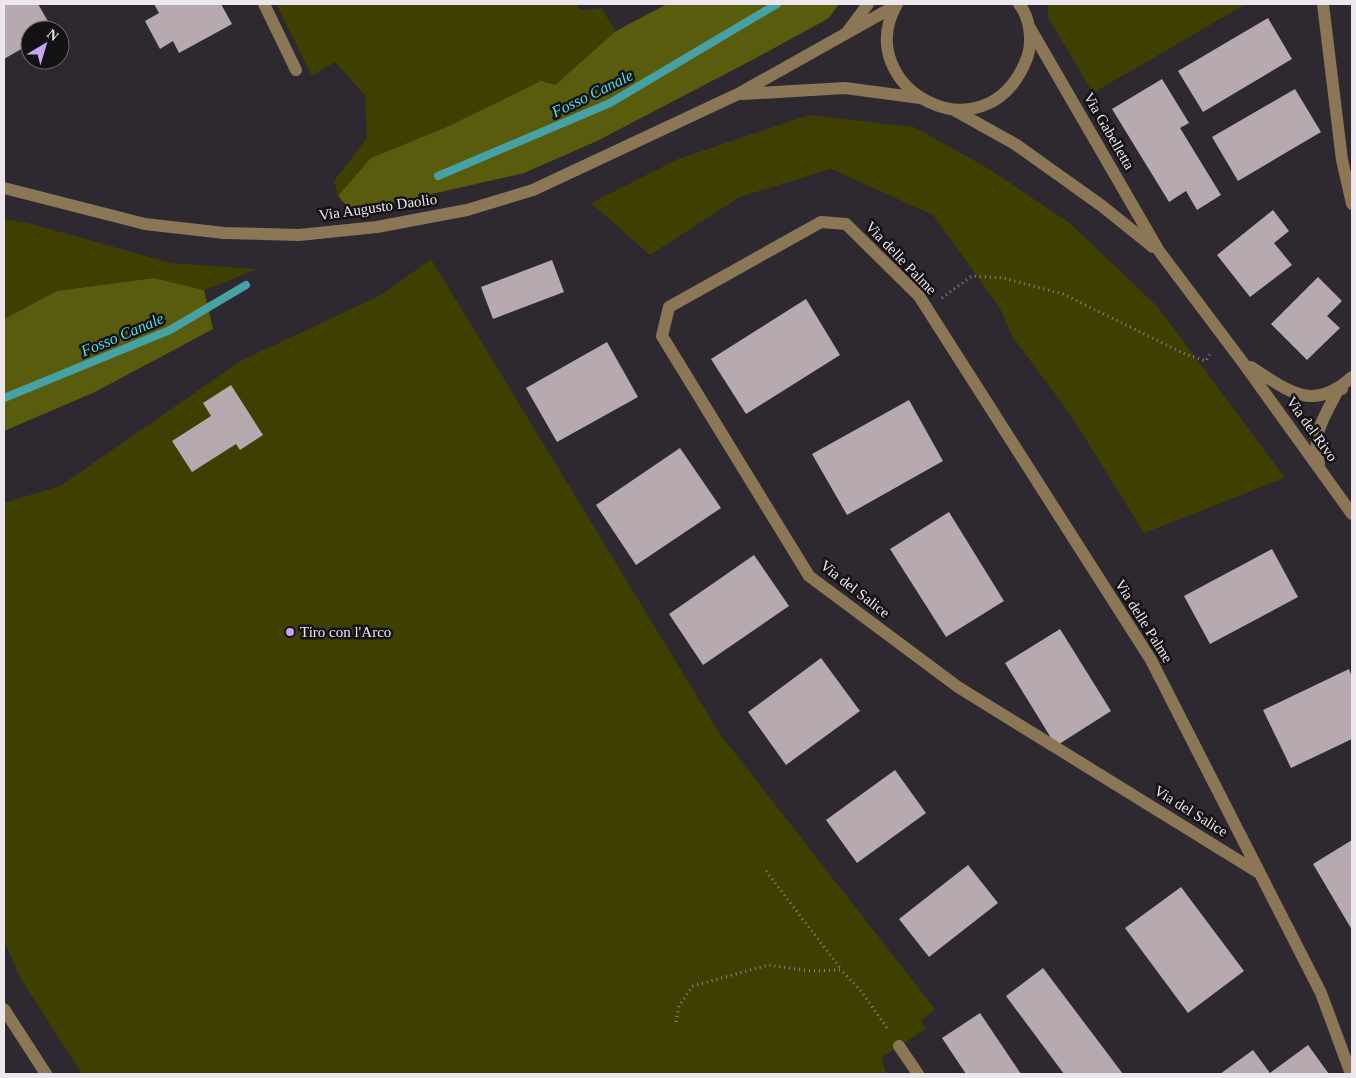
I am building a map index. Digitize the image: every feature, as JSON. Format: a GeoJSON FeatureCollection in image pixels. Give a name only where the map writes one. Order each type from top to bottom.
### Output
{"type":"FeatureCollection","features":[{"type":"Feature","properties":{"kind":"street"},"geometry":{"type":"LineString","coordinates":[[264,4],[296,70]]}},
{"type":"Feature","properties":{"kind":"street"},"geometry":{"type":"LineString","coordinates":[[844,35],[868,4]]}},
{"type":"Feature","properties":{"kind":"street"},"geometry":{"type":"LineString","coordinates":[[896,4],[888,31],[890,57],[901,80],[920,98],[942,108],[954,110],[980,107],[995,100],[1002,96],[1020,77],[1029,53],[1030,28],[1023,6]]}},
{"type":"Feature","properties":{"kind":"street","name":"Via Augusto Daolio"},"geometry":{"type":"LineString","coordinates":[[4,188],[146,224],[224,233],[299,235],[377,227],[468,210],[533,190],[738,94],[896,4]]}},
{"type":"Feature","properties":{"kind":"street"},"geometry":{"type":"LineString","coordinates":[[1323,4],[1342,160],[1352,204]]}},
{"type":"Feature","properties":{"kind":"street","name":"Via Gabelletta"},"geometry":{"type":"LineString","coordinates":[[1030,28],[1159,252],[1244,364]]}},
{"type":"Feature","properties":{"kind":"street","name":"Via Augusto Daolio"},"geometry":{"type":"LineString","coordinates":[[738,94],[845,88],[920,98]]}},
{"type":"Feature","properties":{"kind":"street","name":"Via Gabelletta"},"geometry":{"type":"LineString","coordinates":[[954,110],[1015,144],[1102,206],[1159,252]]}},
{"type":"Feature","properties":{"kind":"street","name":"Via del Salice"},"geometry":{"type":"LineString","coordinates":[[846,224],[821,222],[669,307],[662,336],[810,576],[958,687],[1259,872]]}},
{"type":"Feature","properties":{"kind":"street","name":"Via delle Palme"},"geometry":{"type":"LineString","coordinates":[[846,224],[919,296],[1151,660],[1321,993],[1351,1074]]}},
{"type":"Feature","properties":{"kind":"street"},"geometry":{"type":"LineString","coordinates":[[1244,364],[1301,397],[1318,396],[1352,385]]}},
{"type":"Feature","properties":{"kind":"street","name":"Via del Rivo"},"geometry":{"type":"LineString","coordinates":[[1244,364],[1352,514]]}},
{"type":"Feature","properties":{"kind":"street"},"geometry":{"type":"LineString","coordinates":[[1320,467],[1316,453],[1316,433],[1338,390],[1352,377]]}},
{"type":"Feature","properties":{"kind":"street"},"geometry":{"type":"LineString","coordinates":[[4,1009],[46,1074]]}},
{"type":"Feature","properties":{"kind":"street"},"geometry":{"type":"LineString","coordinates":[[898,1046],[918,1074]]}},
{"type":"Feature","properties":{"kind":"path"},"geometry":{"type":"LineString","coordinates":[[927,309],[972,276],[1003,278],[1063,294],[1184,354],[1206,361],[1222,335]]}},
{"type":"Feature","properties":{"kind":"path"},"geometry":{"type":"LineString","coordinates":[[766,871],[841,970],[862,992],[898,1046]]}},
{"type":"Feature","properties":{"kind":"path"},"geometry":{"type":"LineString","coordinates":[[676,1022],[679,1006],[693,986],[768,965],[811,971],[841,970]]}},
{"type":"Feature","properties":{"kind":"shaded area"},"geometry":{"type":"Polygon","coordinates":[[[276,4],[576,4],[580,10],[601,8],[616,31],[555,85],[372,158],[338,196],[334,181],[367,138],[365,95],[335,62],[312,76],[276,4]]]}},
{"type":"Feature","properties":{"kind":"shaded area"},"geometry":{"type":"Polygon","coordinates":[[[667,4],[839,4],[829,18],[754,59],[597,141],[524,173],[352,212],[338,196],[371,158],[447,127],[541,81],[555,85],[616,31],[667,4]]]}},
{"type":"Feature","properties":{"kind":"shaded area"},"geometry":{"type":"Polygon","coordinates":[[[1048,4],[1246,4],[1093,93],[1048,17],[1048,4]]]}},
{"type":"Feature","properties":{"kind":"shaded area"},"geometry":{"type":"Polygon","coordinates":[[[809,115],[914,127],[991,170],[1071,224],[1158,307],[1285,478],[1144,533],[1070,414],[1012,336],[1000,308],[933,215],[831,169],[740,197],[650,255],[591,203],[678,159],[809,115]]]}},
{"type":"Feature","properties":{"kind":"shaded area"},"geometry":{"type":"Polygon","coordinates":[[[4,219],[32,224],[171,263],[257,269],[204,290],[154,278],[57,291],[4,319],[4,219]]]}},
{"type":"Feature","properties":{"kind":"shaded area"},"geometry":{"type":"Polygon","coordinates":[[[431,259],[720,734],[935,1009],[921,1021],[926,1029],[882,1057],[886,1074],[82,1074],[21,979],[4,941],[4,503],[60,486],[242,360],[381,295],[431,259]]]}},
{"type":"Feature","properties":{"kind":"shaded area"},"geometry":{"type":"Polygon","coordinates":[[[154,278],[204,290],[213,329],[95,392],[4,431],[4,319],[57,291],[154,278]]]}},
{"type":"Feature","properties":{"kind":"building"},"geometry":{"type":"Polygon","coordinates":[[[4,4],[38,4],[47,20],[20,20],[20,50],[4,59],[4,4]]]}},
{"type":"Feature","properties":{"kind":"building"},"geometry":{"type":"Polygon","coordinates":[[[154,4],[221,4],[232,24],[179,53],[173,41],[160,49],[145,21],[159,13],[154,4]]]}},
{"type":"Feature","properties":{"kind":"building"},"geometry":{"type":"Polygon","coordinates":[[[1268,18],[1292,59],[1203,112],[1178,71],[1268,18]]]}},
{"type":"Feature","properties":{"kind":"building"},"geometry":{"type":"Polygon","coordinates":[[[1162,79],[1189,123],[1180,128],[1221,195],[1197,210],[1186,191],[1169,202],[1112,109],[1162,79]]]}},
{"type":"Feature","properties":{"kind":"building"},"geometry":{"type":"Polygon","coordinates":[[[1295,89],[1321,132],[1238,181],[1212,137],[1295,89]]]}},
{"type":"Feature","properties":{"kind":"building"},"geometry":{"type":"Polygon","coordinates":[[[1273,210],[1289,231],[1274,243],[1292,265],[1250,297],[1217,255],[1273,210]]]}},
{"type":"Feature","properties":{"kind":"building"},"geometry":{"type":"Polygon","coordinates":[[[552,260],[564,292],[493,319],[481,287],[552,260]]]}},
{"type":"Feature","properties":{"kind":"building"},"geometry":{"type":"Polygon","coordinates":[[[1318,277],[1342,301],[1327,316],[1340,328],[1307,360],[1271,324],[1318,277]]]}},
{"type":"Feature","properties":{"kind":"building"},"geometry":{"type":"Polygon","coordinates":[[[806,299],[840,355],[746,414],[711,359],[806,299]]]}},
{"type":"Feature","properties":{"kind":"building"},"geometry":{"type":"Polygon","coordinates":[[[607,342],[638,397],[557,442],[526,388],[607,342]]]}},
{"type":"Feature","properties":{"kind":"building"},"geometry":{"type":"Polygon","coordinates":[[[231,385],[263,435],[240,450],[236,444],[192,472],[172,441],[211,416],[203,403],[231,385]]]}},
{"type":"Feature","properties":{"kind":"building"},"geometry":{"type":"Polygon","coordinates":[[[909,400],[943,461],[847,515],[812,454],[909,400]]]}},
{"type":"Feature","properties":{"kind":"building"},"geometry":{"type":"Polygon","coordinates":[[[680,448],[721,508],[636,565],[596,505],[680,448]]]}},
{"type":"Feature","properties":{"kind":"building"},"geometry":{"type":"Polygon","coordinates":[[[949,512],[1004,601],[946,637],[890,549],[949,512]]]}},
{"type":"Feature","properties":{"kind":"building"},"geometry":{"type":"Polygon","coordinates":[[[1272,549],[1298,597],[1210,644],[1184,596],[1272,549]]]}},
{"type":"Feature","properties":{"kind":"building"},"geometry":{"type":"Polygon","coordinates":[[[754,555],[789,606],[703,665],[669,614],[754,555]]]}},
{"type":"Feature","properties":{"kind":"building"},"geometry":{"type":"Polygon","coordinates":[[[1060,629],[1111,711],[1056,746],[1005,663],[1060,629]]]}},
{"type":"Feature","properties":{"kind":"building"},"geometry":{"type":"Polygon","coordinates":[[[821,658],[860,711],[786,765],[748,712],[821,658]]]}},
{"type":"Feature","properties":{"kind":"building"},"geometry":{"type":"Polygon","coordinates":[[[1349,669],[1352,677],[1352,739],[1291,768],[1263,710],[1349,669]]]}},
{"type":"Feature","properties":{"kind":"building"},"geometry":{"type":"Polygon","coordinates":[[[895,770],[926,813],[857,863],[826,820],[895,770]]]}},
{"type":"Feature","properties":{"kind":"building"},"geometry":{"type":"Polygon","coordinates":[[[1352,840],[1352,930],[1313,864],[1352,840]]]}},
{"type":"Feature","properties":{"kind":"building"},"geometry":{"type":"Polygon","coordinates":[[[968,865],[998,903],[929,957],[899,919],[968,865]]]}},
{"type":"Feature","properties":{"kind":"building"},"geometry":{"type":"Polygon","coordinates":[[[1181,887],[1244,971],[1188,1013],[1125,928],[1181,887]]]}},
{"type":"Feature","properties":{"kind":"building"},"geometry":{"type":"Polygon","coordinates":[[[1043,968],[1123,1074],[1064,1074],[1006,996],[1043,968]]]}},
{"type":"Feature","properties":{"kind":"building"},"geometry":{"type":"Polygon","coordinates":[[[980,1013],[1021,1074],[966,1074],[942,1038],[980,1013]]]}},
{"type":"Feature","properties":{"kind":"building"},"geometry":{"type":"Polygon","coordinates":[[[1308,1045],[1329,1074],[1220,1074],[1253,1050],[1270,1073],[1308,1045]]]}},
{"type":"Feature","properties":{"kind":"waterway","name":"Fosso Canale"},"geometry":{"type":"LineString","coordinates":[[438,176],[610,103],[777,4]]}},
{"type":"Feature","properties":{"kind":"waterway","name":"Fosso Canale"},"geometry":{"type":"LineString","coordinates":[[4,398],[170,330],[246,285]]}},
{"type":"Feature","properties":{"kind":"place","name":"Tiro con l'Arco"},"geometry":{"type":"Point","coordinates":[290,632]}}]}
